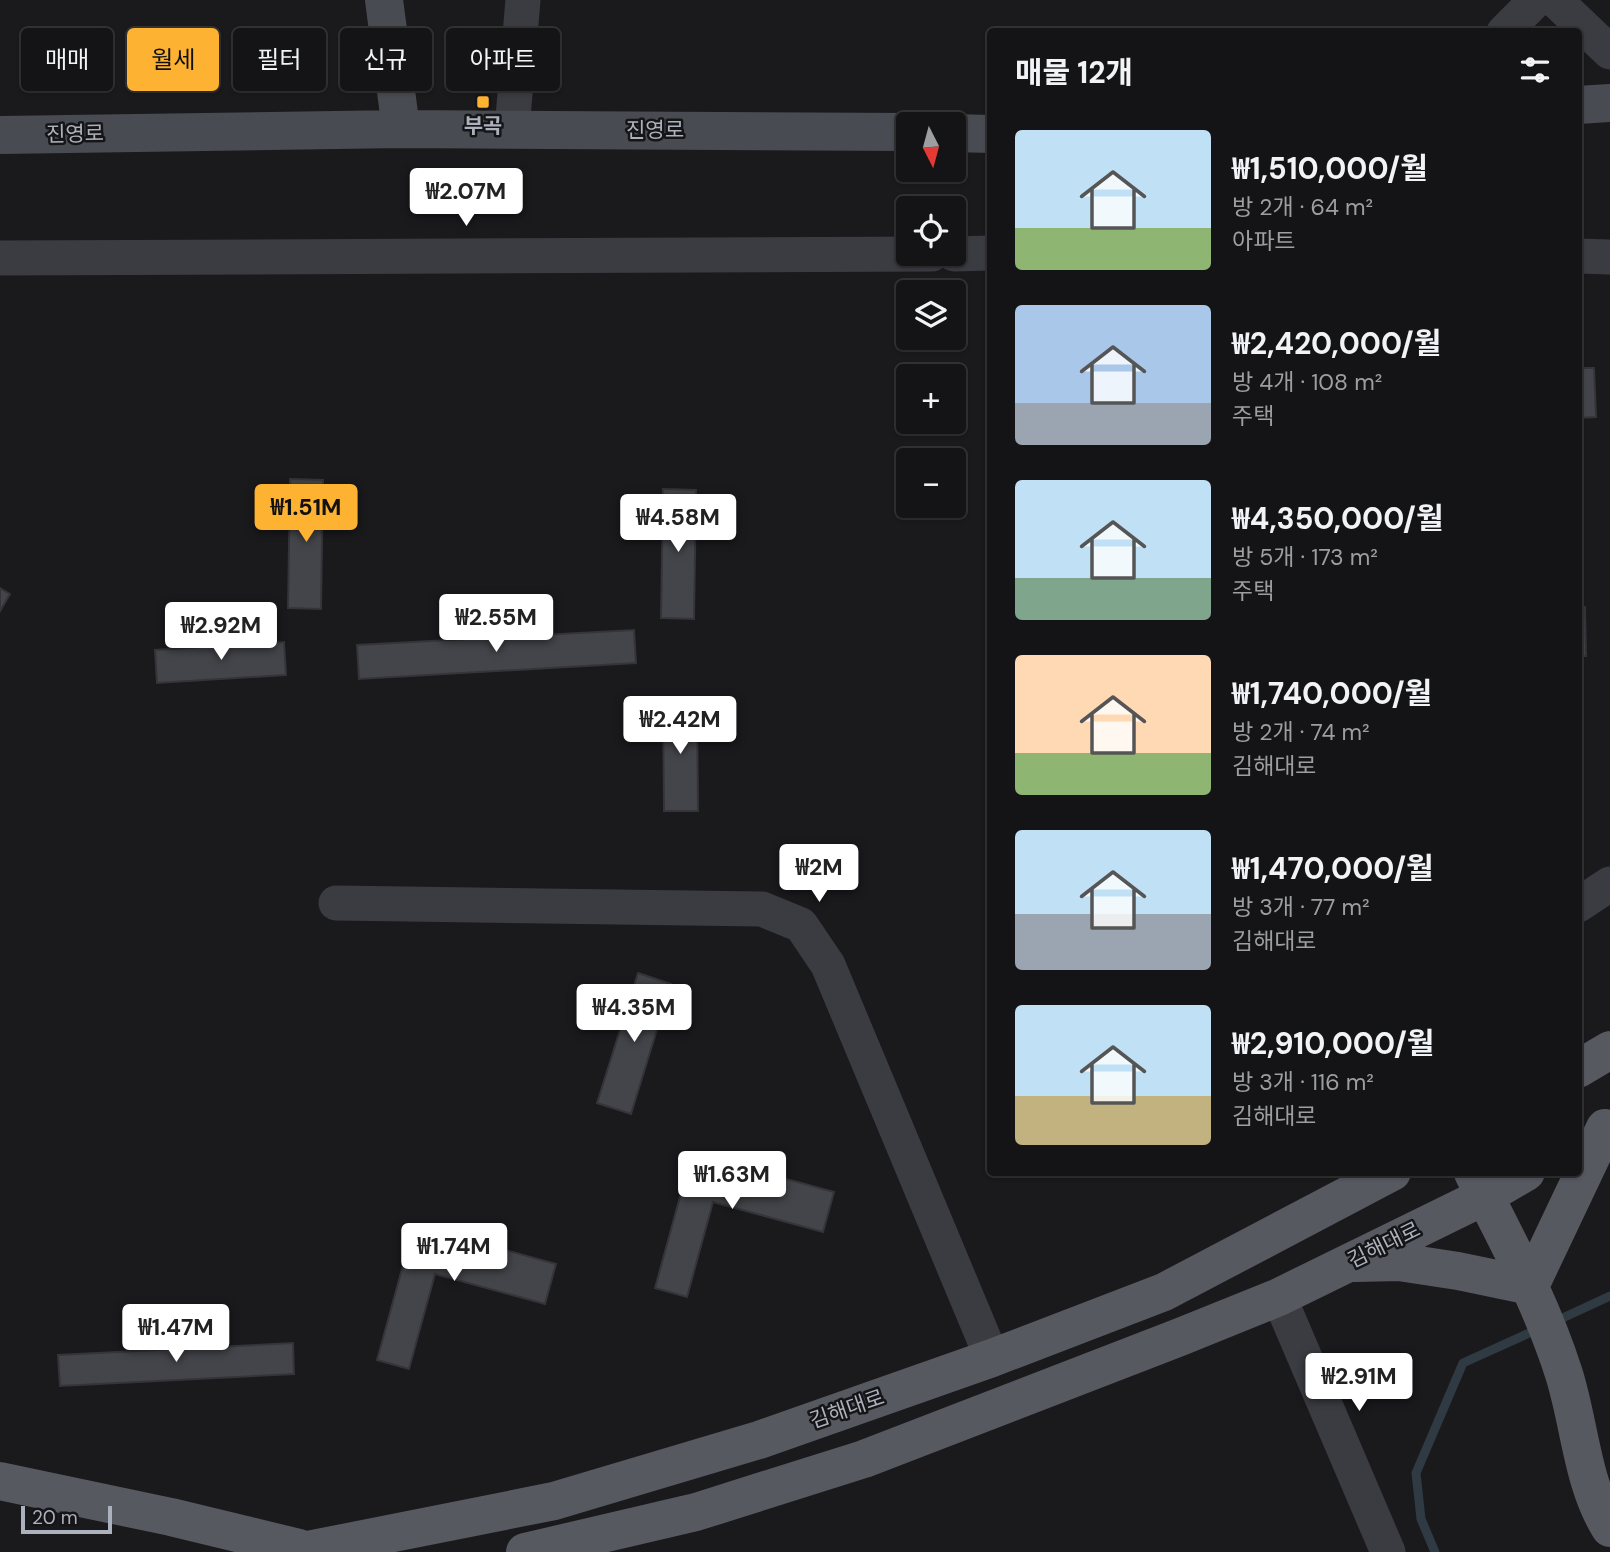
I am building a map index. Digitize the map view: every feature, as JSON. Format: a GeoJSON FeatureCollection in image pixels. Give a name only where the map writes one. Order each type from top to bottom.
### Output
{"type":"FeatureCollection","features":[{"type":"Feature","properties":{"kind":"main road"},"geometry":{"type":"LineString","coordinates":[[384,0],[401,129]]}},
{"type":"Feature","properties":{"kind":"main road"},"geometry":{"type":"LineString","coordinates":[[1582,105],[1610,103]]}},
{"type":"Feature","properties":{"kind":"main road","name":"진영로"},"geometry":{"type":"LineString","coordinates":[[0,135],[401,129],[896,132]]}},
{"type":"Feature","properties":{"kind":"main road"},"geometry":{"type":"LineString","coordinates":[[966,133],[987,134]]}},
{"type":"Feature","properties":{"kind":"main road"},"geometry":{"type":"LineString","coordinates":[[1582,1067],[1610,1050]]}},
{"type":"Feature","properties":{"kind":"main road"},"geometry":{"type":"LineString","coordinates":[[1582,1173],[1598,1132]]}},
{"type":"Feature","properties":{"kind":"main road","name":"김해대로"},"geometry":{"type":"LineString","coordinates":[[270,1552],[308,1550],[554,1501],[759,1440],[992,1358],[1164,1292],[1384,1176]]}},
{"type":"Feature","properties":{"kind":"main road","name":"김해대로"},"geometry":{"type":"LineString","coordinates":[[525,1552],[696,1512],[864,1459],[1279,1297],[1346,1263],[1479,1184],[1510,1176]]}},
{"type":"Feature","properties":{"kind":"main road"},"geometry":{"type":"LineString","coordinates":[[1534,1297],[1581,1176]]}},
{"type":"Feature","properties":{"kind":"main road"},"geometry":{"type":"LineString","coordinates":[[1479,1184],[1534,1297],[1564,1374],[1597,1508],[1610,1528]]}},
{"type":"Feature","properties":{"kind":"main road"},"geometry":{"type":"LineString","coordinates":[[1346,1263],[1399,1262],[1458,1271],[1534,1297]]}},
{"type":"Feature","properties":{"kind":"main road"},"geometry":{"type":"LineString","coordinates":[[0,1481],[171,1517],[308,1550]]}},
{"type":"Feature","properties":{"kind":"street"},"geometry":{"type":"LineString","coordinates":[[512,129],[523,0]]}},
{"type":"Feature","properties":{"kind":"street"},"geometry":{"type":"LineString","coordinates":[[1508,28],[1536,0]]}},
{"type":"Feature","properties":{"kind":"street"},"geometry":{"type":"LineString","coordinates":[[1555,0],[1610,52]]}},
{"type":"Feature","properties":{"kind":"street"},"geometry":{"type":"LineString","coordinates":[[966,254],[987,253]]}},
{"type":"Feature","properties":{"kind":"street"},"geometry":{"type":"LineString","coordinates":[[0,258],[896,254]]}},
{"type":"Feature","properties":{"kind":"street"},"geometry":{"type":"LineString","coordinates":[[1582,256],[1610,257]]}},
{"type":"Feature","properties":{"kind":"street"},"geometry":{"type":"LineString","coordinates":[[1582,902],[1610,884]]}},
{"type":"Feature","properties":{"kind":"street"},"geometry":{"type":"LineString","coordinates":[[336,903],[762,909],[801,925],[828,965],[992,1358]]}},
{"type":"Feature","properties":{"kind":"street"},"geometry":{"type":"LineString","coordinates":[[1279,1297],[1388,1552]]}},
{"type":"Feature","properties":{"kind":"building"},"geometry":{"type":"Polygon","coordinates":[[[1582,368],[1594,368],[1596,417],[1582,418],[1582,368]]]}},
{"type":"Feature","properties":{"kind":"building"},"geometry":{"type":"Polygon","coordinates":[[[290,479],[323,480],[321,609],[288,608],[290,479]]]}},
{"type":"Feature","properties":{"kind":"building"},"geometry":{"type":"Polygon","coordinates":[[[663,489],[696,490],[694,619],[661,618],[663,489]]]}},
{"type":"Feature","properties":{"kind":"building"},"geometry":{"type":"Polygon","coordinates":[[[0,588],[10,594],[0,611],[0,588]]]}},
{"type":"Feature","properties":{"kind":"building"},"geometry":{"type":"Polygon","coordinates":[[[1582,607],[1585,607],[1586,656],[1582,656],[1582,607]]]}},
{"type":"Feature","properties":{"kind":"building"},"geometry":{"type":"Polygon","coordinates":[[[634,630],[636,663],[359,679],[357,645],[634,630]]]}},
{"type":"Feature","properties":{"kind":"building"},"geometry":{"type":"Polygon","coordinates":[[[284,642],[286,675],[157,683],[155,650],[284,642]]]}},
{"type":"Feature","properties":{"kind":"building"},"geometry":{"type":"Polygon","coordinates":[[[663,700],[697,700],[698,811],[664,811],[663,700]]]}},
{"type":"Feature","properties":{"kind":"building"},"geometry":{"type":"Polygon","coordinates":[[[638,973],[671,984],[631,1114],[597,1103],[638,973]]]}},
{"type":"Feature","properties":{"kind":"building"},"geometry":{"type":"Polygon","coordinates":[[[692,1153],[834,1192],[823,1232],[713,1202],[687,1297],[655,1288],[692,1153]]]}},
{"type":"Feature","properties":{"kind":"building"},"geometry":{"type":"Polygon","coordinates":[[[414,1225],[556,1264],[545,1304],[435,1274],[409,1369],[377,1360],[414,1225]]]}},
{"type":"Feature","properties":{"kind":"building"},"geometry":{"type":"Polygon","coordinates":[[[293,1343],[294,1374],[60,1386],[58,1355],[293,1343]]]}},
{"type":"Feature","properties":{"kind":"waterway"},"geometry":{"type":"LineString","coordinates":[[1554,1322],[1610,1296]]}},
{"type":"Feature","properties":{"kind":"waterway"},"geometry":{"type":"LineString","coordinates":[[1435,1552],[1421,1519],[1416,1473],[1463,1363],[1538,1329]]}},
{"type":"Feature","properties":{"kind":"place","name":"부곡"},"geometry":{"type":"Point","coordinates":[483,102]}}]}
